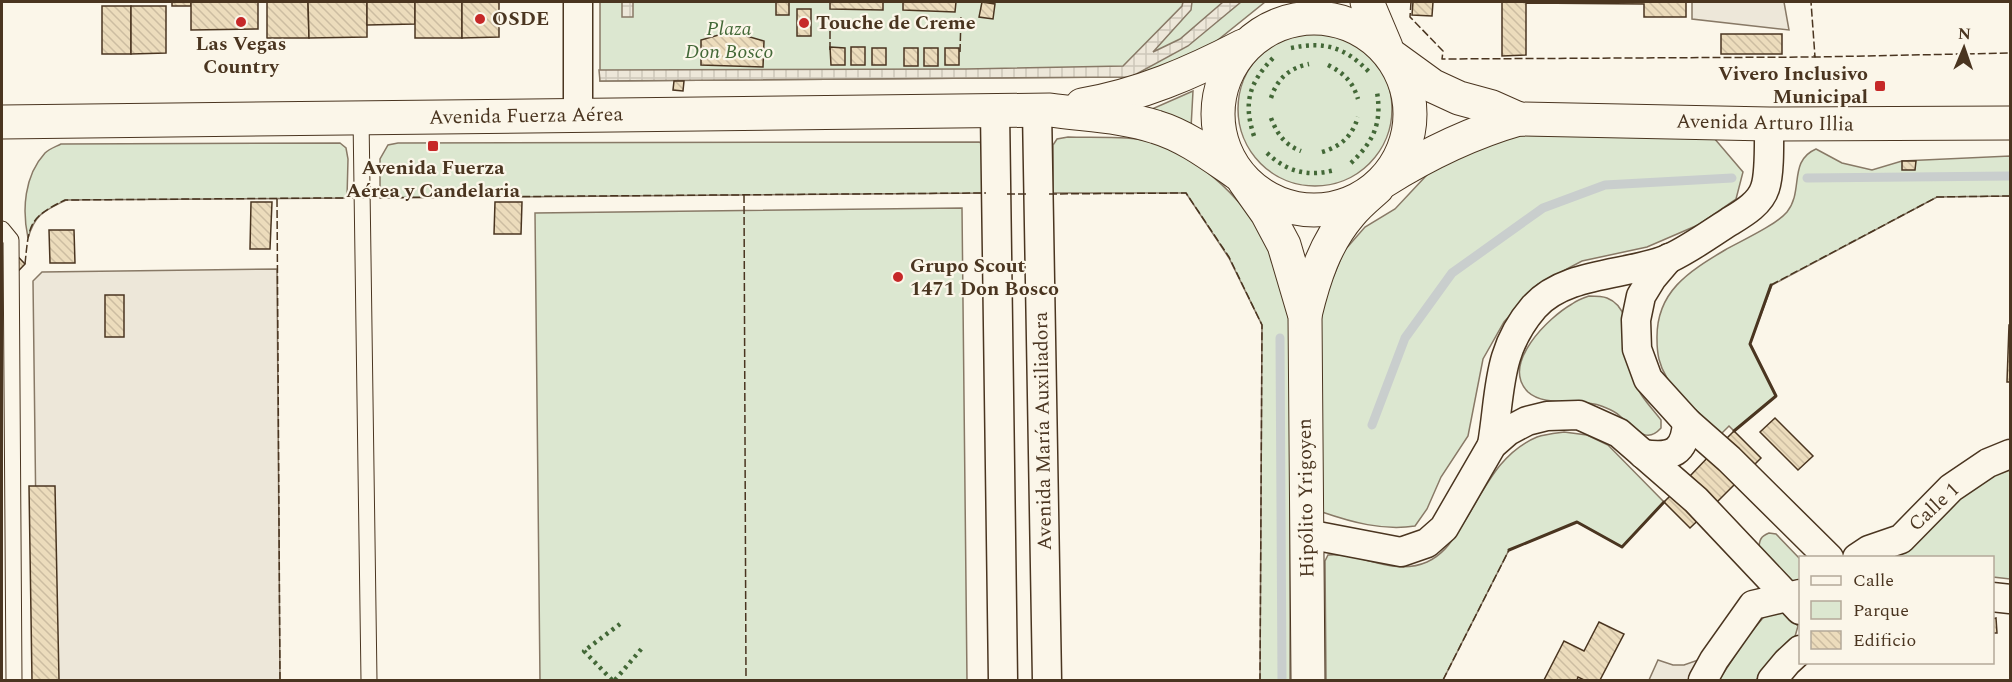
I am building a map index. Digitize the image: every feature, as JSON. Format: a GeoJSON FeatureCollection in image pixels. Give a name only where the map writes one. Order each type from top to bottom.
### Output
{"type":"FeatureCollection","features":[{"type":"Feature","properties":{"kind":"main road"},"geometry":{"type":"LineString","coordinates":[[1282,2],[1226,74],[1217,107],[1221,142],[1241,177],[1275,202],[1310,210],[1345,205],[1381,184],[1403,153],[1411,121],[1408,87],[1367,2]]}},
{"type":"Feature","properties":{"kind":"main road"},"geometry":{"type":"LineString","coordinates":[[1251,40],[1288,21],[1324,18],[1358,27],[1390,53]]}},
{"type":"Feature","properties":{"kind":"main road","name":"Avenida Fuerza Aérea"},"geometry":{"type":"LineString","coordinates":[[2,122],[1043,110],[1116,99],[1152,88],[1200,69],[1251,40]]}},
{"type":"Feature","properties":{"kind":"main road","name":"Avenida Arturo Illia"},"geometry":{"type":"LineString","coordinates":[[1390,53],[1433,86],[1459,98],[1492,107],[1519,119]]}},
{"type":"Feature","properties":{"kind":"main road","name":"Avenida Fuerza Aérea"},"geometry":{"type":"LineString","coordinates":[[1043,110],[1115,118],[1156,127],[1190,141],[1241,177]]}},
{"type":"Feature","properties":{"kind":"main road","name":"Avenida Arturo Illia"},"geometry":{"type":"LineString","coordinates":[[1381,184],[1418,160],[1454,142],[1519,119],[1769,124],[2010,123]]}},
{"type":"Feature","properties":{"kind":"main road","name":"Hipólito Yrigoyen"},"geometry":{"type":"LineString","coordinates":[[1241,177],[1266,213],[1284,245],[1305,316]]}},
{"type":"Feature","properties":{"kind":"main road","name":"Hipólito Yrigoyen"},"geometry":{"type":"LineString","coordinates":[[1308,681],[1305,316],[1313,283],[1328,245],[1350,214],[1381,184]]}},
{"type":"Feature","properties":{"kind":"street"},"geometry":{"type":"LineString","coordinates":[[578,2],[578,115]]}},
{"type":"Feature","properties":{"kind":"street","name":"Avenida María Auxiliadora"},"geometry":{"type":"LineString","coordinates":[[1043,110],[1047,681]]}},
{"type":"Feature","properties":{"kind":"street"},"geometry":{"type":"LineString","coordinates":[[995,111],[1003,681]]}},
{"type":"Feature","properties":{"kind":"street"},"geometry":{"type":"LineString","coordinates":[[1492,445],[1502,367],[1516,332],[1536,306],[1562,287],[1669,258],[1704,238],[1759,200],[1766,188],[1769,124]]}},
{"type":"Feature","properties":{"kind":"street"},"geometry":{"type":"LineString","coordinates":[[1669,258],[1652,278],[1641,296],[1636,320],[1637,348],[1648,379],[1687,422],[1729,459],[1827,556]]}},
{"type":"Feature","properties":{"kind":"street"},"geometry":{"type":"LineString","coordinates":[[1586,279],[1612,286],[1626,300],[1636,320]]}},
{"type":"Feature","properties":{"kind":"street"},"geometry":{"type":"LineString","coordinates":[[1502,367],[1508,390],[1525,408],[1547,416]]}},
{"type":"Feature","properties":{"kind":"street"},"geometry":{"type":"LineString","coordinates":[[1307,534],[1401,552],[1427,543],[1444,528],[1492,445],[1508,431],[1547,416],[1579,415],[1620,433],[1696,500],[1796,600]]}},
{"type":"Feature","properties":{"kind":"street"},"geometry":{"type":"LineString","coordinates":[[1643,454],[1661,456],[1676,451],[1686,438],[1687,422]]}},
{"type":"Feature","properties":{"kind":"street","name":"Calle 1"},"geometry":{"type":"LineString","coordinates":[[1860,556],[1869,550],[1901,539],[1951,488],[1988,463],[2010,454]]}},
{"type":"Feature","properties":{"kind":"street"},"geometry":{"type":"LineString","coordinates":[[1994,597],[2010,598]]}},
{"type":"Feature","properties":{"kind":"street"},"geometry":{"type":"LineString","coordinates":[[1703,681],[1720,650],[1753,605],[1796,600]]}},
{"type":"Feature","properties":{"kind":"street"},"geometry":{"type":"LineString","coordinates":[[1772,681],[1799,651]]}},
{"type":"Feature","properties":{"kind":"lane"},"geometry":{"type":"LineString","coordinates":[[361,117],[369,681]]}},
{"type":"Feature","properties":{"kind":"lane"},"geometry":{"type":"LineString","coordinates":[[2,229],[11,240],[7,337],[14,681]]}},
{"type":"Feature","properties":{"kind":"green space","name":"Plaza Don Bosco"},"geometry":{"type":"Polygon","coordinates":[[[600,2],[1265,2],[1188,64],[1124,91],[1125,77],[600,81],[600,2]]]}},
{"type":"Feature","properties":{"kind":"green space"},"geometry":{"type":"Polygon","coordinates":[[[1315,32],[1330,33],[1345,38],[1370,54],[1386,79],[1391,94],[1391,124],[1386,139],[1370,164],[1345,180],[1330,185],[1315,186],[1300,185],[1285,180],[1260,164],[1244,139],[1239,124],[1238,109],[1239,94],[1244,79],[1260,54],[1285,38],[1300,33],[1315,32]]]}},
{"type":"Feature","properties":{"kind":"green space"},"geometry":{"type":"Polygon","coordinates":[[[1193,91],[1191,128],[1152,109],[1193,91]]]}},
{"type":"Feature","properties":{"kind":"green space"},"geometry":{"type":"Polygon","coordinates":[[[1510,135],[1714,138],[1743,172],[1736,199],[1698,225],[1647,247],[1582,261],[1538,284],[1504,322],[1483,359],[1468,436],[1441,477],[1427,509],[1415,526],[1379,526],[1322,512],[1319,311],[1344,251],[1365,227],[1395,209],[1441,160],[1510,135]]]}},
{"type":"Feature","properties":{"kind":"green space"},"geometry":{"type":"Polygon","coordinates":[[[1068,137],[1139,139],[1159,144],[1178,153],[1214,177],[1230,193],[1259,228],[1279,265],[1287,298],[1290,355],[1290,680],[1260,680],[1262,325],[1229,258],[1186,193],[1053,193],[1053,145],[1057,139],[1068,137]]]}},
{"type":"Feature","properties":{"kind":"green space"},"geometry":{"type":"Polygon","coordinates":[[[979,142],[988,146],[989,193],[380,198],[380,159],[388,145],[398,143],[979,142]]]}},
{"type":"Feature","properties":{"kind":"green space"},"geometry":{"type":"Polygon","coordinates":[[[340,143],[346,148],[348,159],[347,198],[66,200],[37,218],[28,238],[25,205],[29,183],[38,162],[45,153],[61,144],[340,143]]]}},
{"type":"Feature","properties":{"kind":"green space"},"geometry":{"type":"Polygon","coordinates":[[[1816,149],[1842,163],[1872,170],[1902,161],[2010,156],[2010,196],[1937,197],[1772,285],[1750,344],[1776,396],[1734,431],[1729,426],[1721,434],[1678,393],[1662,369],[1657,339],[1662,308],[1668,296],[1687,275],[1725,250],[1767,227],[1787,212],[1795,195],[1802,161],[1807,154],[1816,149]]]}},
{"type":"Feature","properties":{"kind":"green space"},"geometry":{"type":"Polygon","coordinates":[[[962,208],[967,680],[540,680],[535,213],[962,208]]]}},
{"type":"Feature","properties":{"kind":"green space"},"geometry":{"type":"Polygon","coordinates":[[[1589,296],[1607,298],[1622,312],[1628,333],[1635,384],[1661,420],[1661,428],[1655,433],[1645,435],[1617,413],[1595,404],[1544,400],[1535,397],[1528,392],[1521,381],[1520,368],[1531,342],[1562,310],[1589,296]]]}},
{"type":"Feature","properties":{"kind":"green space"},"geometry":{"type":"Polygon","coordinates":[[[1564,432],[1587,435],[1608,445],[1664,502],[1622,547],[1577,522],[1509,550],[1443,680],[1326,680],[1325,561],[1328,555],[1353,557],[1402,567],[1427,562],[1449,544],[1491,477],[1511,454],[1523,444],[1537,437],[1564,432]]]}},
{"type":"Feature","properties":{"kind":"green space"},"geometry":{"type":"Polygon","coordinates":[[[2010,466],[2010,579],[1994,577],[1994,556],[1886,556],[1968,488],[2010,466]]]}},
{"type":"Feature","properties":{"kind":"green space"},"geometry":{"type":"Polygon","coordinates":[[[1769,533],[1776,534],[1799,558],[1799,584],[1790,581],[1759,549],[1759,543],[1769,533]]]}},
{"type":"Feature","properties":{"kind":"green space"},"geometry":{"type":"Polygon","coordinates":[[[1767,613],[1786,613],[1798,626],[1794,640],[1756,680],[1719,680],[1747,637],[1767,613]]]}},
{"type":"Feature","properties":{"kind":"shaded area"},"geometry":{"type":"Polygon","coordinates":[[[622,2],[633,2],[633,17],[622,17],[622,2]]]}},
{"type":"Feature","properties":{"kind":"shaded area"},"geometry":{"type":"Polygon","coordinates":[[[1183,2],[1192,2],[1191,10],[1153,52],[1180,39],[1223,2],[1241,2],[1188,46],[1131,77],[600,81],[599,70],[966,69],[1123,66],[1182,6],[1183,2]]]}},
{"type":"Feature","properties":{"kind":"shaded area"},"geometry":{"type":"Polygon","coordinates":[[[1692,2],[1784,2],[1789,30],[1692,19],[1692,2]]]}},
{"type":"Feature","properties":{"kind":"shaded area"},"geometry":{"type":"Polygon","coordinates":[[[277,269],[280,680],[38,680],[33,281],[42,272],[277,269]]]}},
{"type":"Feature","properties":{"kind":"shaded area"},"geometry":{"type":"Polygon","coordinates":[[[1658,660],[1673,665],[1684,665],[1698,660],[1688,680],[1649,680],[1658,660]]]}},
{"type":"Feature","properties":{"kind":"building"},"geometry":{"type":"Polygon","coordinates":[[[172,2],[191,2],[191,6],[172,6],[172,2]]]}},
{"type":"Feature","properties":{"kind":"building","name":"Las Vegas Country"},"geometry":{"type":"Polygon","coordinates":[[[191,2],[258,2],[258,29],[191,30],[191,2]]]}},
{"type":"Feature","properties":{"kind":"building"},"geometry":{"type":"Polygon","coordinates":[[[267,2],[308,2],[309,38],[267,38],[267,2]]]}},
{"type":"Feature","properties":{"kind":"building"},"geometry":{"type":"Polygon","coordinates":[[[308,2],[367,2],[367,37],[309,38],[308,2]]]}},
{"type":"Feature","properties":{"kind":"building"},"geometry":{"type":"Polygon","coordinates":[[[367,2],[415,2],[415,24],[367,25],[367,2]]]}},
{"type":"Feature","properties":{"kind":"building"},"geometry":{"type":"Polygon","coordinates":[[[415,2],[462,2],[462,38],[415,38],[415,2]]]}},
{"type":"Feature","properties":{"kind":"building","name":"OSDE"},"geometry":{"type":"Polygon","coordinates":[[[462,2],[499,2],[499,37],[462,38],[462,2]]]}},
{"type":"Feature","properties":{"kind":"building"},"geometry":{"type":"Polygon","coordinates":[[[776,2],[789,2],[789,15],[776,15],[776,2]]]}},
{"type":"Feature","properties":{"kind":"building"},"geometry":{"type":"Polygon","coordinates":[[[830,2],[883,2],[883,10],[830,9],[830,2]]]}},
{"type":"Feature","properties":{"kind":"building"},"geometry":{"type":"Polygon","coordinates":[[[903,2],[956,2],[955,12],[903,10],[903,2]]]}},
{"type":"Feature","properties":{"kind":"building"},"geometry":{"type":"Polygon","coordinates":[[[982,2],[995,4],[993,19],[979,17],[982,2]]]}},
{"type":"Feature","properties":{"kind":"building"},"geometry":{"type":"Polygon","coordinates":[[[1413,2],[1433,2],[1432,16],[1412,15],[1413,2]]]}},
{"type":"Feature","properties":{"kind":"building"},"geometry":{"type":"Polygon","coordinates":[[[1502,2],[1686,2],[1686,17],[1644,17],[1644,4],[1526,3],[1526,55],[1502,56],[1502,2]]]}},
{"type":"Feature","properties":{"kind":"building"},"geometry":{"type":"Polygon","coordinates":[[[102,6],[131,6],[131,54],[102,54],[102,6]]]}},
{"type":"Feature","properties":{"kind":"building"},"geometry":{"type":"Polygon","coordinates":[[[131,6],[166,6],[166,53],[131,54],[131,6]]]}},
{"type":"Feature","properties":{"kind":"building","name":"Touche de Creme"},"geometry":{"type":"Polygon","coordinates":[[[797,9],[811,9],[811,36],[797,36],[797,9]]]}},
{"type":"Feature","properties":{"kind":"building"},"geometry":{"type":"Polygon","coordinates":[[[722,34],[743,35],[764,41],[763,67],[701,65],[701,40],[722,34]]]}},
{"type":"Feature","properties":{"kind":"building"},"geometry":{"type":"Polygon","coordinates":[[[1721,34],[1782,34],[1782,54],[1721,54],[1721,34]]]}},
{"type":"Feature","properties":{"kind":"building"},"geometry":{"type":"Polygon","coordinates":[[[830,47],[845,48],[845,65],[831,65],[830,47]]]}},
{"type":"Feature","properties":{"kind":"building"},"geometry":{"type":"Polygon","coordinates":[[[851,47],[865,47],[865,65],[851,65],[851,47]]]}},
{"type":"Feature","properties":{"kind":"building"},"geometry":{"type":"Polygon","coordinates":[[[872,48],[886,48],[886,65],[872,65],[872,48]]]}},
{"type":"Feature","properties":{"kind":"building"},"geometry":{"type":"Polygon","coordinates":[[[904,48],[918,48],[918,66],[904,66],[904,48]]]}},
{"type":"Feature","properties":{"kind":"building"},"geometry":{"type":"Polygon","coordinates":[[[924,48],[938,48],[938,66],[924,66],[924,48]]]}},
{"type":"Feature","properties":{"kind":"building"},"geometry":{"type":"Polygon","coordinates":[[[945,48],[959,48],[959,65],[945,65],[945,48]]]}},
{"type":"Feature","properties":{"kind":"building"},"geometry":{"type":"Polygon","coordinates":[[[674,81],[684,81],[683,91],[673,90],[674,81]]]}},
{"type":"Feature","properties":{"kind":"building"},"geometry":{"type":"Polygon","coordinates":[[[1902,161],[1916,161],[1915,170],[1902,170],[1902,161]]]}},
{"type":"Feature","properties":{"kind":"building"},"geometry":{"type":"Polygon","coordinates":[[[251,202],[272,202],[270,249],[250,249],[251,202]]]}},
{"type":"Feature","properties":{"kind":"building"},"geometry":{"type":"Polygon","coordinates":[[[495,202],[522,202],[521,234],[494,234],[495,202]]]}},
{"type":"Feature","properties":{"kind":"building"},"geometry":{"type":"Polygon","coordinates":[[[49,230],[74,230],[75,263],[50,263],[49,230]]]}},
{"type":"Feature","properties":{"kind":"building"},"geometry":{"type":"Polygon","coordinates":[[[2,240],[25,264],[2,288],[2,240]]]}},
{"type":"Feature","properties":{"kind":"building"},"geometry":{"type":"Polygon","coordinates":[[[105,295],[124,295],[124,337],[105,337],[105,295]]]}},
{"type":"Feature","properties":{"kind":"building"},"geometry":{"type":"Polygon","coordinates":[[[2009,325],[2010,382],[2007,382],[2009,325]]]}},
{"type":"Feature","properties":{"kind":"building"},"geometry":{"type":"Polygon","coordinates":[[[1775,418],[1813,456],[1798,470],[1760,432],[1775,418]]]}},
{"type":"Feature","properties":{"kind":"building"},"geometry":{"type":"Polygon","coordinates":[[[1734,431],[1761,458],[1738,481],[1711,454],[1734,431]]]}},
{"type":"Feature","properties":{"kind":"building"},"geometry":{"type":"Polygon","coordinates":[[[1711,454],[1738,481],[1717,502],[1690,476],[1711,454]]]}},
{"type":"Feature","properties":{"kind":"building"},"geometry":{"type":"Polygon","coordinates":[[[1690,476],[1717,502],[1690,528],[1664,502],[1690,476]]]}},
{"type":"Feature","properties":{"kind":"building"},"geometry":{"type":"Polygon","coordinates":[[[29,486],[55,486],[59,680],[32,680],[29,486]]]}},
{"type":"Feature","properties":{"kind":"building"},"geometry":{"type":"Polygon","coordinates":[[[1994,618],[1996,618],[1997,633],[1994,633],[1994,618]]]}},
{"type":"Feature","properties":{"kind":"building"},"geometry":{"type":"Polygon","coordinates":[[[1599,622],[1624,634],[1600,680],[1584,680],[1578,677],[1577,680],[1544,680],[1564,641],[1584,651],[1599,622]]]}},
{"type":"Feature","properties":{"kind":"waterway"},"geometry":{"type":"LineString","coordinates":[[1807,178],[2010,176]]}},
{"type":"Feature","properties":{"kind":"waterway"},"geometry":{"type":"LineString","coordinates":[[1372,425],[1405,338],[1452,273],[1543,208],[1605,185],[1732,178]]}},
{"type":"Feature","properties":{"kind":"waterway"},"geometry":{"type":"LineString","coordinates":[[1280,338],[1282,680]]}},
{"type":"Feature","properties":{"kind":"hedge"},"geometry":{"type":"LineString","coordinates":[[1291,48],[1314,45],[1334,48],[1351,57],[1369,72]]}},
{"type":"Feature","properties":{"kind":"hedge"},"geometry":{"type":"LineString","coordinates":[[1254,136],[1249,113],[1250,94],[1258,76],[1273,58]]}},
{"type":"Feature","properties":{"kind":"hedge"},"geometry":{"type":"LineString","coordinates":[[1271,98],[1285,75],[1295,68],[1309,64]]}},
{"type":"Feature","properties":{"kind":"hedge"},"geometry":{"type":"LineString","coordinates":[[1328,65],[1347,79],[1358,99]]}},
{"type":"Feature","properties":{"kind":"hedge"},"geometry":{"type":"LineString","coordinates":[[1351,163],[1371,139],[1374,131],[1378,113],[1377,92]]}},
{"type":"Feature","properties":{"kind":"hedge"},"geometry":{"type":"LineString","coordinates":[[1322,152],[1335,147],[1345,139],[1353,130],[1358,117]]}},
{"type":"Feature","properties":{"kind":"hedge"},"geometry":{"type":"LineString","coordinates":[[1271,118],[1282,138],[1290,146],[1301,151]]}},
{"type":"Feature","properties":{"kind":"hedge"},"geometry":{"type":"LineString","coordinates":[[1267,153],[1290,169],[1307,173],[1335,170]]}},
{"type":"Feature","properties":{"kind":"hedge"},"geometry":{"type":"LineString","coordinates":[[612,680],[584,651],[620,624]]}},
{"type":"Feature","properties":{"kind":"hedge"},"geometry":{"type":"LineString","coordinates":[[615,680],[643,647]]}},
{"type":"Feature","properties":{"kind":"fence"},"geometry":{"type":"LineString","coordinates":[[1411,2],[1410,17],[1443,51],[1442,59],[1815,57],[1811,2]]}},
{"type":"Feature","properties":{"kind":"fence"},"geometry":{"type":"LineString","coordinates":[[830,17],[830,50]]}},
{"type":"Feature","properties":{"kind":"fence"},"geometry":{"type":"LineString","coordinates":[[960,52],[961,17]]}},
{"type":"Feature","properties":{"kind":"fence"},"geometry":{"type":"LineString","coordinates":[[1814,55],[1815,57],[2010,53]]}},
{"type":"Feature","properties":{"kind":"fence"},"geometry":{"type":"LineString","coordinates":[[25,264],[33,224],[44,212],[65,200],[986,193]]}},
{"type":"Feature","properties":{"kind":"fence"},"geometry":{"type":"LineString","coordinates":[[1049,194],[1186,193],[1229,257],[1262,325],[1260,680]]}},
{"type":"Feature","properties":{"kind":"fence"},"geometry":{"type":"LineString","coordinates":[[1007,194],[1028,194]]}},
{"type":"Feature","properties":{"kind":"fence"},"geometry":{"type":"LineString","coordinates":[[744,195],[746,680]]}},
{"type":"Feature","properties":{"kind":"fence"},"geometry":{"type":"LineString","coordinates":[[1771,285],[1937,197],[2010,196]]}},
{"type":"Feature","properties":{"kind":"fence"},"geometry":{"type":"LineString","coordinates":[[277,199],[280,680]]}},
{"type":"Feature","properties":{"kind":"fence"},"geometry":{"type":"LineString","coordinates":[[1443,680],[1509,550]]}},
{"type":"Feature","properties":{"kind":"wall"},"geometry":{"type":"LineString","coordinates":[[1734,431],[1776,396],[1750,344],[1771,285]]}},
{"type":"Feature","properties":{"kind":"wall"},"geometry":{"type":"LineString","coordinates":[[1509,550],[1577,522],[1622,547],[1664,502]]}},
{"type":"Feature","properties":{"kind":"place","name":"OSDE"},"geometry":{"type":"Point","coordinates":[480,19]}},
{"type":"Feature","properties":{"kind":"place","name":"Las Vegas Country"},"geometry":{"type":"Point","coordinates":[241,22]}},
{"type":"Feature","properties":{"kind":"place","name":"Touche de Creme"},"geometry":{"type":"Point","coordinates":[804,23]}},
{"type":"Feature","properties":{"kind":"place","name":"Vivero Inclusivo Municipal"},"geometry":{"type":"Point","coordinates":[1880,86]}},
{"type":"Feature","properties":{"kind":"place","name":"Avenida Fuerza Aérea y Candelaria"},"geometry":{"type":"Point","coordinates":[433,146]}},
{"type":"Feature","properties":{"kind":"place","name":"Grupo Scout 1471 Don Bosco"},"geometry":{"type":"Point","coordinates":[898,277]}}]}
